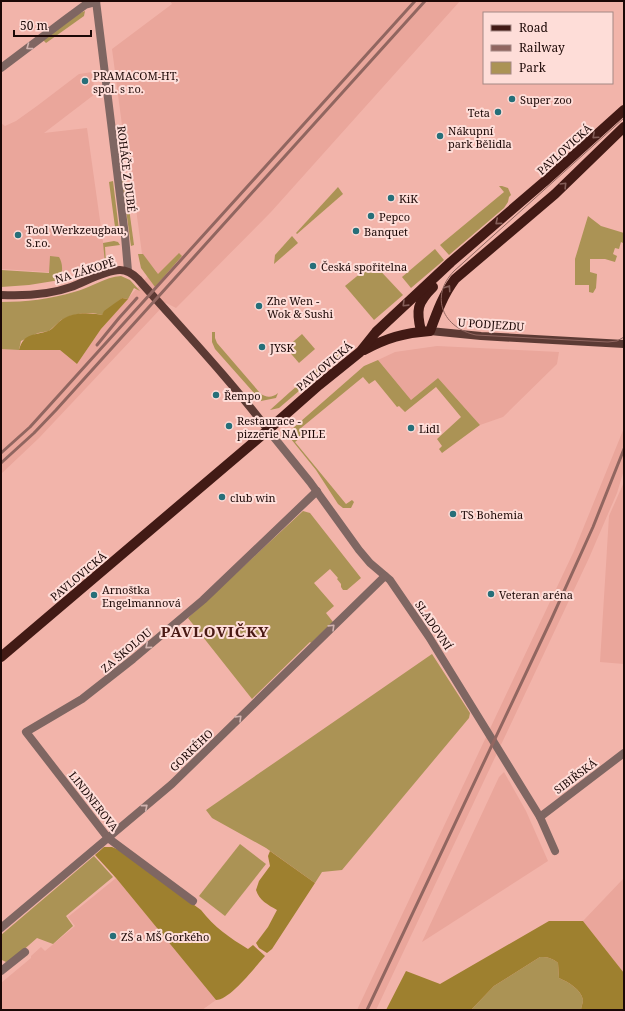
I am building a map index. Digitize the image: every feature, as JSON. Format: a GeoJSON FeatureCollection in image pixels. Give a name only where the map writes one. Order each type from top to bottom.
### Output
{"type":"FeatureCollection","features":[{"type":"Feature","properties":{"kind":"main road","name":"PAVLOVICKÁ"},"geometry":{"type":"LineString","coordinates":[[1,657],[319,385],[360,352],[376,332],[456,258],[624,110]]}},
{"type":"Feature","properties":{"kind":"main road"},"geometry":{"type":"LineString","coordinates":[[425,331],[445,292],[455,279],[555,194],[624,127]]}},
{"type":"Feature","properties":{"kind":"main road"},"geometry":{"type":"LineString","coordinates":[[425,331],[418,315],[420,303],[437,282],[445,269]]}},
{"type":"Feature","properties":{"kind":"main road","name":"U PODJEZDU"},"geometry":{"type":"LineString","coordinates":[[360,352],[398,335],[425,331]]}},
{"type":"Feature","properties":{"kind":"street"},"geometry":{"type":"LineString","coordinates":[[1,68],[85,5],[96,1]]}},
{"type":"Feature","properties":{"kind":"street","name":"ROHÁČE Z DUBÉ"},"geometry":{"type":"LineString","coordinates":[[96,1],[128,271]]}},
{"type":"Feature","properties":{"kind":"street","name":"NA ZÁKOPĚ"},"geometry":{"type":"LineString","coordinates":[[1,295],[40,294],[70,288],[111,271],[128,271]]}},
{"type":"Feature","properties":{"kind":"street"},"geometry":{"type":"LineString","coordinates":[[128,271],[138,279],[193,341],[251,407],[268,430]]}},
{"type":"Feature","properties":{"kind":"street","name":"U PODJEZDU"},"geometry":{"type":"LineString","coordinates":[[425,331],[481,336],[624,344]]}},
{"type":"Feature","properties":{"kind":"street","name":"SLADOVNÍ"},"geometry":{"type":"LineString","coordinates":[[268,430],[317,491],[359,550],[370,563],[390,580],[442,657],[540,817],[555,851]]}},
{"type":"Feature","properties":{"kind":"street","name":"ZA ŠKOLOU"},"geometry":{"type":"LineString","coordinates":[[26,732],[82,699],[97,688],[203,600],[317,491]]}},
{"type":"Feature","properties":{"kind":"street","name":"GORKÉHO"},"geometry":{"type":"LineString","coordinates":[[1,928],[172,784],[385,576]]}},
{"type":"Feature","properties":{"kind":"street","name":"LINDNEROVA"},"geometry":{"type":"LineString","coordinates":[[26,732],[108,838],[193,901]]}},
{"type":"Feature","properties":{"kind":"street","name":"SIBIŘSKÁ"},"geometry":{"type":"LineString","coordinates":[[540,817],[624,754]]}},
{"type":"Feature","properties":{"kind":"street"},"geometry":{"type":"LineString","coordinates":[[1,971],[25,952]]}},
{"type":"Feature","properties":{"kind":"shaded area"},"geometry":{"type":"Polygon","coordinates":[[[170,1],[460,1],[271,212],[176,308],[166,303],[39,438],[1,474],[1,349],[60,350],[77,364],[101,329],[153,270],[157,272],[142,254],[130,163],[127,163],[112,49],[172,4],[170,1]]]}},
{"type":"Feature","properties":{"kind":"shaded area"},"geometry":{"type":"Polygon","coordinates":[[[92,72],[95,94],[44,133],[87,128],[106,263],[62,273],[1,269],[1,123],[5,126],[16,121],[79,74],[92,72]]]}},
{"type":"Feature","properties":{"kind":"shaded area"},"geometry":{"type":"Polygon","coordinates":[[[122,298],[128,299],[101,329],[77,364],[60,350],[19,350],[21,344],[27,337],[50,330],[64,318],[74,314],[91,313],[102,315],[104,311],[122,298]]]}},
{"type":"Feature","properties":{"kind":"shaded area"},"geometry":{"type":"Polygon","coordinates":[[[437,346],[559,352],[557,364],[503,417],[480,425],[438,378],[411,400],[378,360],[395,352],[437,346]]]}},
{"type":"Feature","properties":{"kind":"shaded area"},"geometry":{"type":"Polygon","coordinates":[[[624,428],[624,470],[617,493],[589,558],[376,1010],[357,1010],[574,551],[624,428]]]}},
{"type":"Feature","properties":{"kind":"shaded area"},"geometry":{"type":"Polygon","coordinates":[[[624,482],[624,664],[600,662],[609,516],[624,482]]]}},
{"type":"Feature","properties":{"kind":"shaded area"},"geometry":{"type":"Polygon","coordinates":[[[504,772],[526,811],[548,861],[422,942],[499,777],[504,772]]]}},
{"type":"Feature","properties":{"kind":"shaded area"},"geometry":{"type":"Polygon","coordinates":[[[104,847],[112,847],[119,850],[201,910],[211,922],[229,936],[248,949],[253,945],[265,956],[235,989],[222,999],[216,1000],[116,878],[95,855],[104,847]]]}},
{"type":"Feature","properties":{"kind":"shaded area"},"geometry":{"type":"Polygon","coordinates":[[[270,851],[315,883],[272,949],[267,953],[259,948],[256,943],[268,927],[277,910],[267,904],[257,894],[256,890],[259,881],[270,866],[268,856],[270,851]]]}},
{"type":"Feature","properties":{"kind":"shaded area","name":"ZŠ a MŠ Gorkého"},"geometry":{"type":"Polygon","coordinates":[[[116,878],[216,1000],[202,1010],[1,1010],[1,983],[31,958],[31,956],[41,947],[45,951],[75,926],[68,917],[116,878]]]}},
{"type":"Feature","properties":{"kind":"shaded area"},"geometry":{"type":"Polygon","coordinates":[[[624,878],[624,973],[583,921],[624,878]]]}},
{"type":"Feature","properties":{"kind":"shaded area"},"geometry":{"type":"Polygon","coordinates":[[[549,921],[583,921],[624,973],[624,1010],[581,1010],[583,1000],[582,996],[574,986],[559,978],[558,963],[550,958],[540,957],[494,986],[471,1010],[386,1010],[406,971],[440,984],[549,921]]]}},
{"type":"Feature","properties":{"kind":"green space"},"geometry":{"type":"Polygon","coordinates":[[[85,11],[84,16],[46,43],[43,40],[80,13],[85,11]]]}},
{"type":"Feature","properties":{"kind":"green space"},"geometry":{"type":"Polygon","coordinates":[[[125,179],[134,245],[131,246],[122,181],[125,179]]]}},
{"type":"Feature","properties":{"kind":"green space"},"geometry":{"type":"Polygon","coordinates":[[[113,181],[119,230],[118,233],[112,234],[110,232],[115,227],[109,182],[113,181]]]}},
{"type":"Feature","properties":{"kind":"green space"},"geometry":{"type":"Polygon","coordinates":[[[499,186],[508,188],[511,195],[504,208],[449,255],[440,245],[504,192],[499,186]]]}},
{"type":"Feature","properties":{"kind":"green space"},"geometry":{"type":"Polygon","coordinates":[[[338,187],[343,194],[297,234],[296,233],[338,187]]]}},
{"type":"Feature","properties":{"kind":"green space"},"geometry":{"type":"Polygon","coordinates":[[[588,216],[601,226],[624,233],[623,243],[621,242],[619,249],[615,248],[613,254],[617,256],[615,262],[605,259],[590,259],[590,272],[597,274],[596,288],[593,293],[589,292],[589,285],[575,285],[575,259],[588,216]]]}},
{"type":"Feature","properties":{"kind":"green space"},"geometry":{"type":"Polygon","coordinates":[[[292,236],[298,243],[274,264],[275,255],[292,236]]]}},
{"type":"Feature","properties":{"kind":"green space"},"geometry":{"type":"Polygon","coordinates":[[[114,241],[118,242],[120,245],[105,247],[106,263],[86,272],[75,272],[75,270],[105,263],[103,243],[114,241]]]}},
{"type":"Feature","properties":{"kind":"green space"},"geometry":{"type":"Polygon","coordinates":[[[435,249],[444,260],[411,288],[402,277],[435,249]]]}},
{"type":"Feature","properties":{"kind":"green space"},"geometry":{"type":"Polygon","coordinates":[[[179,253],[182,256],[155,287],[141,268],[138,254],[143,254],[158,274],[179,253]]]}},
{"type":"Feature","properties":{"kind":"green space"},"geometry":{"type":"Polygon","coordinates":[[[50,256],[59,257],[60,259],[62,274],[60,280],[29,285],[1,287],[1,270],[49,273],[50,256]]]}},
{"type":"Feature","properties":{"kind":"green space"},"geometry":{"type":"Polygon","coordinates":[[[373,263],[403,295],[374,320],[345,286],[373,263]]]}},
{"type":"Feature","properties":{"kind":"green space"},"geometry":{"type":"Polygon","coordinates":[[[121,276],[130,280],[140,291],[134,288],[128,299],[122,298],[102,315],[83,313],[61,320],[49,331],[38,333],[21,341],[19,350],[1,349],[1,302],[29,301],[56,297],[80,290],[109,278],[121,276]]]}},
{"type":"Feature","properties":{"kind":"green space"},"geometry":{"type":"Polygon","coordinates":[[[212,332],[215,332],[217,343],[260,393],[269,397],[278,393],[276,398],[261,401],[215,349],[212,342],[212,332]]]}},
{"type":"Feature","properties":{"kind":"green space"},"geometry":{"type":"Polygon","coordinates":[[[302,334],[315,349],[299,363],[286,348],[302,334]]]}},
{"type":"Feature","properties":{"kind":"green space"},"geometry":{"type":"Polygon","coordinates":[[[345,350],[346,351],[279,408],[270,410],[327,360],[345,350]]]}},
{"type":"Feature","properties":{"kind":"green space"},"geometry":{"type":"Polygon","coordinates":[[[378,360],[411,400],[438,378],[480,425],[442,453],[439,449],[442,446],[437,439],[461,417],[436,387],[405,412],[399,406],[397,407],[375,380],[369,384],[363,377],[301,428],[305,434],[295,442],[346,504],[352,500],[354,502],[351,508],[343,508],[338,504],[316,470],[291,439],[290,435],[292,429],[364,366],[378,360]]]}},
{"type":"Feature","properties":{"kind":"green space"},"geometry":{"type":"Polygon","coordinates":[[[303,511],[310,513],[361,578],[347,590],[343,590],[337,579],[338,578],[330,569],[314,583],[334,606],[326,613],[333,622],[311,643],[310,642],[252,699],[188,618],[303,511]]]}},
{"type":"Feature","properties":{"kind":"green space"},"geometry":{"type":"Polygon","coordinates":[[[432,654],[470,713],[469,718],[342,870],[322,872],[315,883],[266,848],[212,818],[206,810],[432,654]]]}},
{"type":"Feature","properties":{"kind":"green space"},"geometry":{"type":"Polygon","coordinates":[[[240,844],[266,864],[225,916],[199,896],[240,844]]]}},
{"type":"Feature","properties":{"kind":"green space"},"geometry":{"type":"Polygon","coordinates":[[[94,856],[113,877],[66,916],[73,926],[53,944],[37,938],[12,960],[6,962],[2,960],[1,935],[94,856]]]}},
{"type":"Feature","properties":{"kind":"green space"},"geometry":{"type":"Polygon","coordinates":[[[540,957],[550,958],[558,963],[559,978],[574,986],[582,996],[583,1000],[581,1010],[471,1010],[494,986],[540,957]]]}},
{"type":"Feature","properties":{"kind":"tram line"},"geometry":{"type":"LineString","coordinates":[[624,118],[454,271],[446,281],[442,291],[441,301],[443,310],[448,319],[455,326],[476,335],[608,342],[617,341],[624,337]]}},
{"type":"Feature","properties":{"kind":"railway"},"geometry":{"type":"LineString","coordinates":[[1,453],[30,427],[415,1]]}},
{"type":"Feature","properties":{"kind":"railway"},"geometry":{"type":"LineString","coordinates":[[1,463],[34,433],[56,410],[425,1]]}},
{"type":"Feature","properties":{"kind":"railway"},"geometry":{"type":"LineString","coordinates":[[97,345],[137,298]]}},
{"type":"Feature","properties":{"kind":"railway"},"geometry":{"type":"LineString","coordinates":[[367,1010],[551,620],[593,527],[624,449]]}},
{"type":"Feature","properties":{"kind":"place","name":"PRAMACOM-HT, spol. s r.o."},"geometry":{"type":"Point","coordinates":[85,81]}},
{"type":"Feature","properties":{"kind":"place","name":"Super zoo"},"geometry":{"type":"Point","coordinates":[512,99]}},
{"type":"Feature","properties":{"kind":"place","name":"Teta"},"geometry":{"type":"Point","coordinates":[498,112]}},
{"type":"Feature","properties":{"kind":"place","name":"Nákupní park Bělidla"},"geometry":{"type":"Point","coordinates":[440,136]}},
{"type":"Feature","properties":{"kind":"place","name":"KiK"},"geometry":{"type":"Point","coordinates":[391,198]}},
{"type":"Feature","properties":{"kind":"place","name":"Pepco"},"geometry":{"type":"Point","coordinates":[371,216]}},
{"type":"Feature","properties":{"kind":"place","name":"Banquet"},"geometry":{"type":"Point","coordinates":[356,231]}},
{"type":"Feature","properties":{"kind":"place","name":"Tool Werkzeugbau, S.r.o."},"geometry":{"type":"Point","coordinates":[18,235]}},
{"type":"Feature","properties":{"kind":"place","name":"Česká spořitelna"},"geometry":{"type":"Point","coordinates":[313,266]}},
{"type":"Feature","properties":{"kind":"place","name":"Zhe Wen - Wok & Sushi"},"geometry":{"type":"Point","coordinates":[259,306]}},
{"type":"Feature","properties":{"kind":"place","name":"JYSK"},"geometry":{"type":"Point","coordinates":[262,347]}},
{"type":"Feature","properties":{"kind":"place","name":"Řempo"},"geometry":{"type":"Point","coordinates":[216,395]}},
{"type":"Feature","properties":{"kind":"place","name":"Restaurace - pizzerie NA PILE"},"geometry":{"type":"Point","coordinates":[229,426]}},
{"type":"Feature","properties":{"kind":"place","name":"Lidl"},"geometry":{"type":"Point","coordinates":[411,428]}},
{"type":"Feature","properties":{"kind":"place","name":"club win"},"geometry":{"type":"Point","coordinates":[222,497]}},
{"type":"Feature","properties":{"kind":"place","name":"TS Bohemia"},"geometry":{"type":"Point","coordinates":[453,514]}},
{"type":"Feature","properties":{"kind":"place","name":"Veteran aréna"},"geometry":{"type":"Point","coordinates":[491,594]}},
{"type":"Feature","properties":{"kind":"place","name":"Arnoštka Engelmannová"},"geometry":{"type":"Point","coordinates":[94,595]}},
{"type":"Feature","properties":{"kind":"place","name":"ZŠ a MŠ Gorkého"},"geometry":{"type":"Point","coordinates":[113,936]}},
{"type":"Feature","properties":{"kind":"district","name":"PAVLOVIČKY"},"geometry":{"type":"Point","coordinates":[215,631]}}]}
